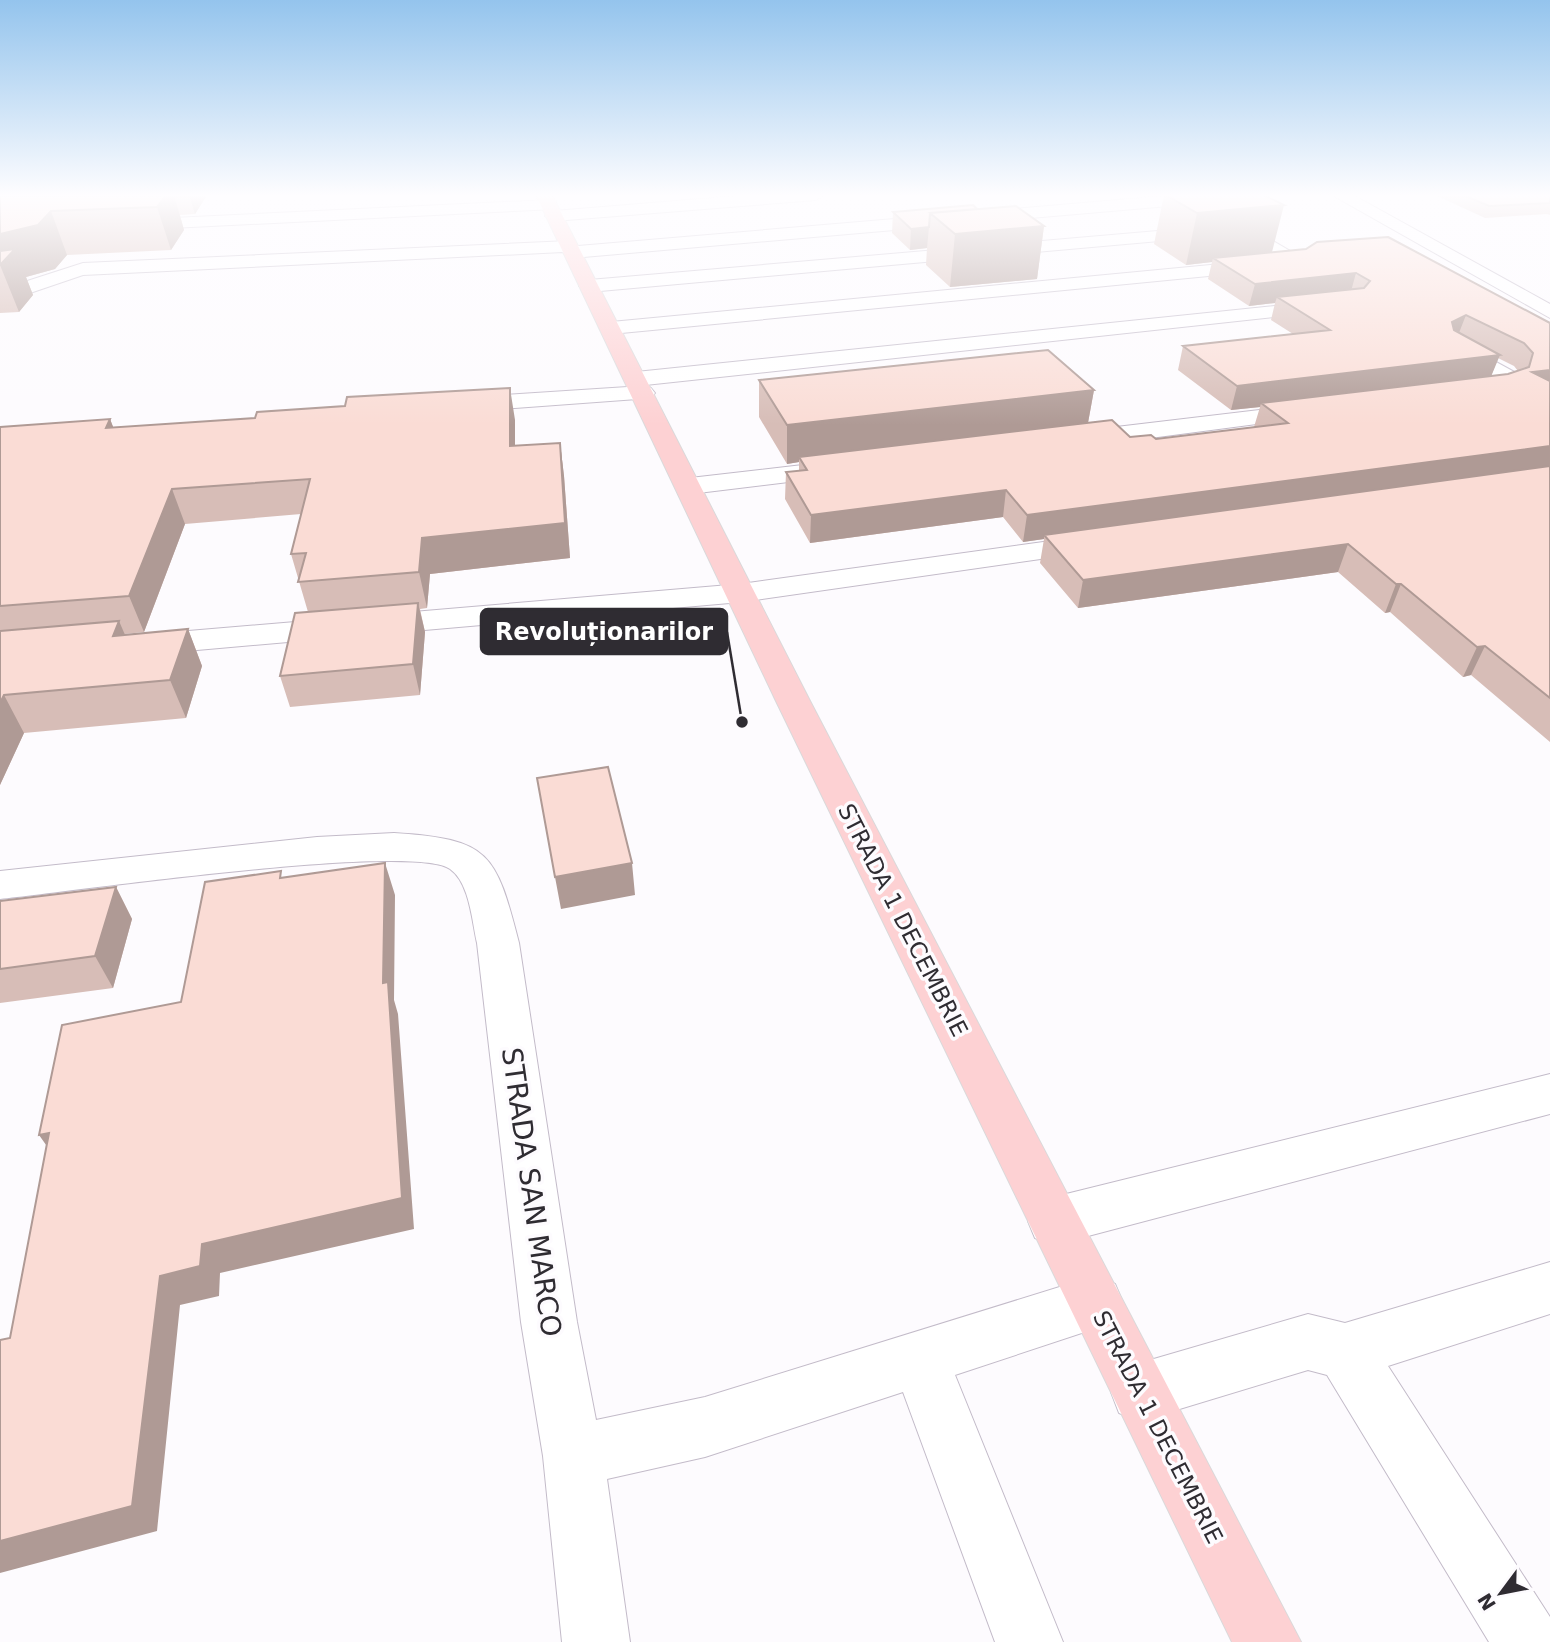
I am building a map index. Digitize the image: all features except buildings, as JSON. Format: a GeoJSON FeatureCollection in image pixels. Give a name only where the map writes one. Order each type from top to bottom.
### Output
{"type":"FeatureCollection","features":[{"type":"Feature","properties":{"kind":"main road","name":"STRADA 1 DECEMBRIE"},"geometry":{"type":"LineString","coordinates":[[583,272],[1054,1221],[1267,1642]]}},
{"type":"Feature","properties":{"kind":"street"},"geometry":{"type":"LineString","coordinates":[[0,292],[36,288],[54,277],[73,272]]}},
{"type":"Feature","properties":{"kind":"street"},"geometry":{"type":"LineString","coordinates":[[611,328],[1200,272]]}},
{"type":"Feature","properties":{"kind":"street"},"geometry":{"type":"LineString","coordinates":[[1478,272],[1550,312]]}},
{"type":"Feature","properties":{"kind":"street"},"geometry":{"type":"LineString","coordinates":[[438,407],[1350,304]]}},
{"type":"Feature","properties":{"kind":"street"},"geometry":{"type":"LineString","coordinates":[[1444,395],[1498,389],[1508,385],[1510,379],[1456,347]]}},
{"type":"Feature","properties":{"kind":"street"},"geometry":{"type":"LineString","coordinates":[[1049,443],[1336,408]]}},
{"type":"Feature","properties":{"kind":"street"},"geometry":{"type":"LineString","coordinates":[[690,486],[856,466]]}},
{"type":"Feature","properties":{"kind":"street"},"geometry":{"type":"LineString","coordinates":[[110,648],[741,593],[1126,539]]}},
{"type":"Feature","properties":{"kind":"street","name":"STRADA SAN MARCO"},"geometry":{"type":"LineString","coordinates":[[0,885],[317,851],[394,846],[440,849],[466,860],[484,886],[498,943],[549,1322],[573,1456],[596,1642]]}},
{"type":"Feature","properties":{"kind":"street"},"geometry":{"type":"LineString","coordinates":[[1054,1221],[1550,1094]]}},
{"type":"Feature","properties":{"kind":"street"},"geometry":{"type":"LineString","coordinates":[[1140,1392],[1308,1342],[1345,1351],[1550,1288]]}},
{"type":"Feature","properties":{"kind":"street"},"geometry":{"type":"LineString","coordinates":[[573,1456],[705,1427],[1095,1303]]}},
{"type":"Feature","properties":{"kind":"street"},"geometry":{"type":"LineString","coordinates":[[1345,1351],[1527,1642]]}},
{"type":"Feature","properties":{"kind":"street"},"geometry":{"type":"LineString","coordinates":[[919,1358],[1029,1642]]}},
{"type":"Feature","properties":{"kind":"place","name":"Revoluționarilor"},"geometry":{"type":"Point","coordinates":[742,722]}}]}
